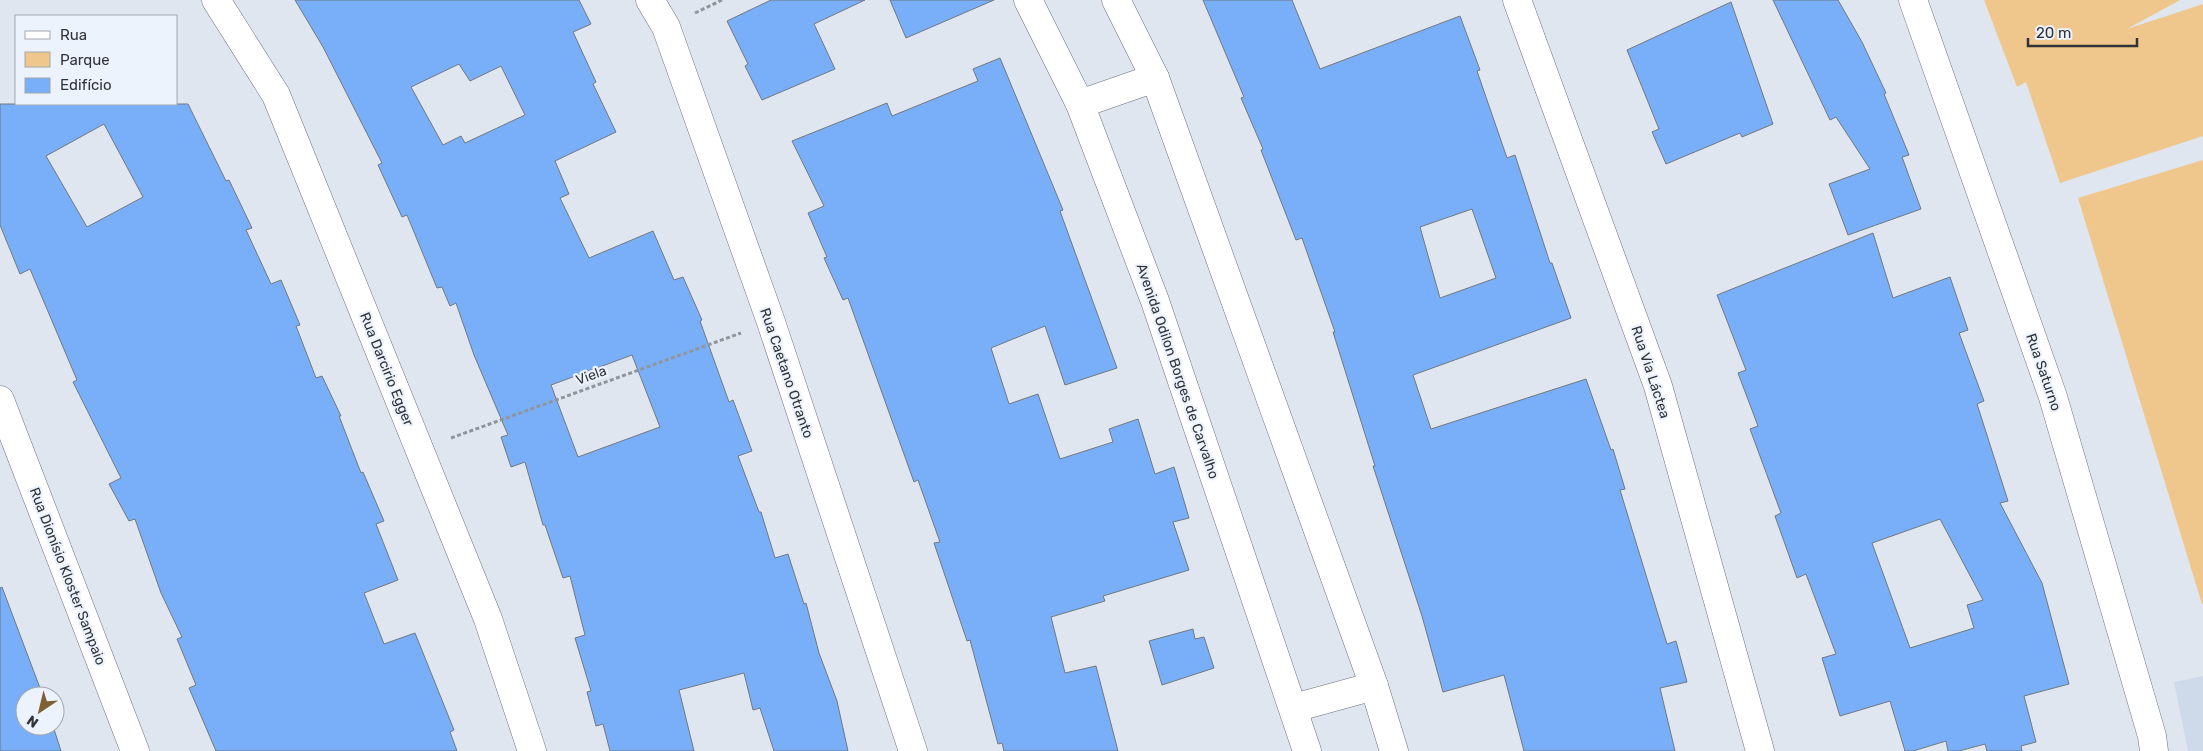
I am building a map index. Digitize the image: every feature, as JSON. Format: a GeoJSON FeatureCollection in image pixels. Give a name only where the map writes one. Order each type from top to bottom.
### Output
{"type":"FeatureCollection","features":[{"type":"Feature","properties":{"kind":"street","name":"Rua Darcirio Egger"},"geometry":{"type":"LineString","coordinates":[[216,0],[276,95],[488,620],[532,751]]}},
{"type":"Feature","properties":{"kind":"street","name":"Rua Caetano Otranto"},"geometry":{"type":"LineString","coordinates":[[650,0],[666,27],[771,322],[913,751]]}},
{"type":"Feature","properties":{"kind":"street","name":"Avenida Odilon Borges de Carvalho"},"geometry":{"type":"LineString","coordinates":[[1028,0],[1080,104],[1155,301],[1307,751]]}},
{"type":"Feature","properties":{"kind":"street"},"geometry":{"type":"LineString","coordinates":[[1116,0],[1155,78],[1374,686],[1394,751]]}},
{"type":"Feature","properties":{"kind":"street","name":"Rua Via Láctea"},"geometry":{"type":"LineString","coordinates":[[1518,0],[1658,386],[1760,751]]}},
{"type":"Feature","properties":{"kind":"street","name":"Rua Saturno"},"geometry":{"type":"LineString","coordinates":[[1913,0],[2053,397],[2152,736],[2154,751]]}},
{"type":"Feature","properties":{"kind":"street"},"geometry":{"type":"LineString","coordinates":[[1080,104],[1155,78]]}},
{"type":"Feature","properties":{"kind":"street","name":"Rua Dionísio Kloster Sampaio"},"geometry":{"type":"LineString","coordinates":[[0,400],[135,751]]}},
{"type":"Feature","properties":{"kind":"street"},"geometry":{"type":"LineString","coordinates":[[1294,708],[1374,686]]}},
{"type":"Feature","properties":{"kind":"path","name":"Viela"},"geometry":{"type":"LineString","coordinates":[[419,449],[771,322]]}},
{"type":"Feature","properties":{"kind":"shaded area"},"geometry":{"type":"Polygon","coordinates":[[[2203,676],[2203,751],[2188,751],[2174,682],[2203,676]]]}},
{"type":"Feature","properties":{"kind":"green space"},"geometry":{"type":"Polygon","coordinates":[[[1984,0],[2180,0],[2127,29],[2203,4],[2203,136],[2060,183],[2026,82],[2017,87],[1984,0]]]}},
{"type":"Feature","properties":{"kind":"green space"},"geometry":{"type":"Polygon","coordinates":[[[2203,160],[2203,603],[2202,604],[2078,198],[2203,160]]]}},
{"type":"Feature","properties":{"kind":"building"},"geometry":{"type":"Polygon","coordinates":[[[295,0],[579,0],[591,24],[573,32],[596,82],[593,84],[616,132],[555,161],[569,194],[560,198],[589,258],[653,231],[674,280],[683,277],[702,320],[700,321],[729,402],[733,400],[752,451],[738,456],[759,512],[761,512],[775,558],[788,554],[804,604],[806,603],[819,653],[837,701],[848,751],[774,751],[760,708],[753,710],[744,673],[679,690],[694,751],[610,751],[603,724],[596,726],[587,692],[591,691],[575,638],[585,635],[570,576],[563,578],[545,525],[543,525],[525,462],[511,467],[501,437],[508,435],[474,355],[456,303],[450,306],[442,287],[437,288],[407,215],[402,217],[378,165],[382,163],[323,47],[295,0]],[[459,64],[411,87],[443,145],[461,136],[465,143],[525,115],[501,66],[470,81],[459,64]],[[632,355],[551,385],[578,457],[660,427],[632,355]]]}},
{"type":"Feature","properties":{"kind":"building"},"geometry":{"type":"Polygon","coordinates":[[[771,0],[865,0],[814,24],[835,69],[762,100],[745,66],[748,64],[727,21],[771,0]]]}},
{"type":"Feature","properties":{"kind":"building"},"geometry":{"type":"Polygon","coordinates":[[[890,0],[994,0],[906,38],[890,0]]]}},
{"type":"Feature","properties":{"kind":"building"},"geometry":{"type":"Polygon","coordinates":[[[1203,0],[1292,0],[1320,69],[1460,16],[1480,70],[1477,71],[1507,158],[1515,155],[1550,263],[1552,263],[1571,318],[1413,375],[1431,429],[1586,379],[1611,450],[1613,449],[1625,489],[1620,490],[1667,644],[1676,641],[1687,682],[1660,688],[1675,751],[1524,751],[1504,675],[1443,692],[1422,616],[1373,466],[1375,466],[1333,332],[1335,332],[1302,238],[1296,240],[1261,150],[1263,149],[1241,98],[1244,97],[1203,0]],[[1472,209],[1420,227],[1440,298],[1496,278],[1472,209]]]}},
{"type":"Feature","properties":{"kind":"building"},"geometry":{"type":"Polygon","coordinates":[[[1773,0],[1838,0],[1862,42],[1886,93],[1884,94],[1909,155],[1902,157],[1921,209],[1848,235],[1829,184],[1870,169],[1836,117],[1830,120],[1773,0]]]}},
{"type":"Feature","properties":{"kind":"building"},"geometry":{"type":"Polygon","coordinates":[[[1731,2],[1773,124],[1742,137],[1740,133],[1666,164],[1652,132],[1659,129],[1627,50],[1731,2]]]}},
{"type":"Feature","properties":{"kind":"building"},"geometry":{"type":"Polygon","coordinates":[[[1000,58],[1063,210],[1060,211],[1117,368],[1065,385],[1045,326],[991,348],[1009,404],[1038,394],[1060,459],[1113,442],[1109,429],[1138,419],[1155,474],[1174,467],[1189,518],[1173,522],[1189,570],[1103,596],[1105,601],[1051,617],[1065,673],[1096,666],[1118,751],[1004,751],[1002,743],[998,744],[970,640],[967,641],[934,543],[940,542],[918,480],[914,482],[848,298],[843,300],[824,258],[827,257],[808,213],[824,206],[792,141],[887,103],[892,116],[978,81],[973,69],[1000,58]]]}},
{"type":"Feature","properties":{"kind":"building"},"geometry":{"type":"Polygon","coordinates":[[[0,104],[188,104],[226,181],[229,180],[252,228],[246,230],[271,284],[281,280],[300,325],[296,326],[316,378],[322,376],[341,416],[339,416],[361,473],[363,472],[384,521],[376,524],[398,580],[364,593],[384,644],[415,633],[454,730],[450,732],[457,751],[216,751],[189,688],[196,685],[177,639],[182,637],[161,593],[135,519],[129,521],[109,484],[121,478],[73,382],[77,380],[30,269],[20,274],[0,225],[0,104]],[[104,124],[46,156],[87,227],[143,197],[104,124]]]}},
{"type":"Feature","properties":{"kind":"building"},"geometry":{"type":"Polygon","coordinates":[[[1873,233],[1893,298],[1950,277],[1968,330],[1959,333],[1984,401],[1977,404],[2008,501],[2000,503],[2042,583],[2069,684],[2024,696],[2036,742],[2021,746],[2022,751],[1987,751],[1985,744],[1959,751],[1948,751],[1946,741],[1913,751],[1905,751],[1890,701],[1840,716],[1822,658],[1836,654],[1806,574],[1797,578],[1775,516],[1781,513],[1750,429],[1758,426],[1738,373],[1746,370],[1717,295],[1873,233]],[[1940,519],[1872,543],[1910,648],[1974,628],[1967,605],[1983,600],[1940,519]]]}},
{"type":"Feature","properties":{"kind":"building"},"geometry":{"type":"Polygon","coordinates":[[[2,587],[39,686],[15,686],[15,736],[56,736],[61,751],[0,751],[0,588],[2,587]]]}},
{"type":"Feature","properties":{"kind":"building"},"geometry":{"type":"Polygon","coordinates":[[[1193,629],[1195,639],[1204,637],[1214,668],[1162,685],[1149,641],[1193,629]]]}}]}
